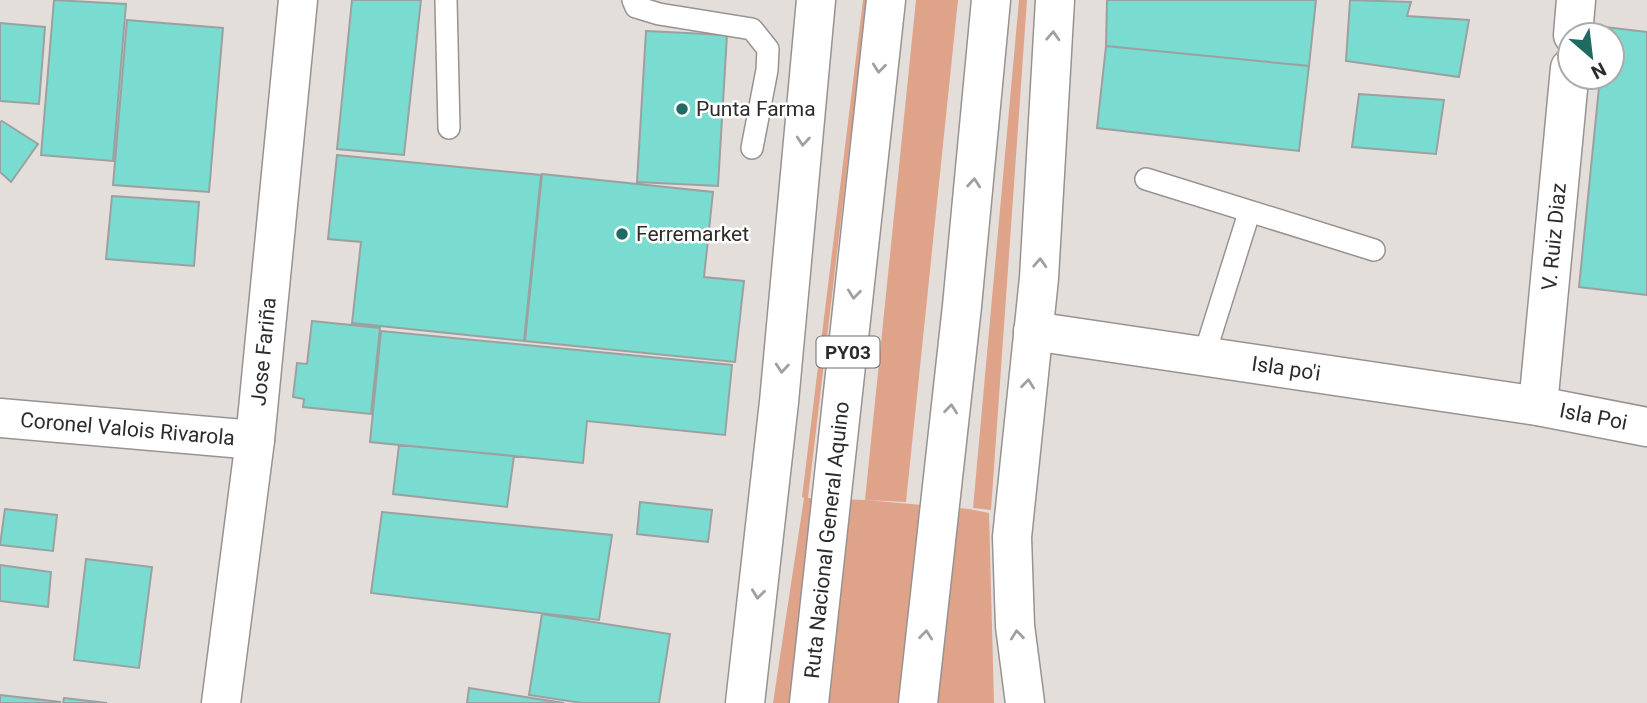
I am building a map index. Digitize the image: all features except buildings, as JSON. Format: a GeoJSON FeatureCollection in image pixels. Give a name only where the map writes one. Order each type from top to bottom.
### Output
{"type":"FeatureCollection","features":[{"type":"Feature","properties":{"kind":"main road","name":"Jose Fariña"},"geometry":{"type":"LineString","coordinates":[[220,703],[255,440],[298,0]]}},
{"type":"Feature","properties":{"kind":"main road","name":"PY03"},"geometry":{"type":"LineString","coordinates":[[745,703],[779,402],[816,0]]}},
{"type":"Feature","properties":{"kind":"main road","name":"Ruta Nacional General Aquino"},"geometry":{"type":"LineString","coordinates":[[809,703],[886,0]]}},
{"type":"Feature","properties":{"kind":"main road"},"geometry":{"type":"LineString","coordinates":[[918,703],[962,306],[991,0]]}},
{"type":"Feature","properties":{"kind":"main road"},"geometry":{"type":"LineString","coordinates":[[1025,703],[1016,625],[1012,537],[1039,278],[1055,0]]}},
{"type":"Feature","properties":{"kind":"main road"},"geometry":{"type":"LineString","coordinates":[[1574,21],[1576,0]]}},
{"type":"Feature","properties":{"kind":"main road","name":"V. Ruiz Diaz"},"geometry":{"type":"LineString","coordinates":[[1538,406],[1568,91]]}},
{"type":"Feature","properties":{"kind":"main road","name":"Isla po'i"},"geometry":{"type":"LineString","coordinates":[[1033,331],[1538,406]]}},
{"type":"Feature","properties":{"kind":"main road","name":"Isla Poi"},"geometry":{"type":"LineString","coordinates":[[1538,406],[1647,427]]}},
{"type":"Feature","properties":{"kind":"main road","name":"Coronel Valois Rivarola"},"geometry":{"type":"LineString","coordinates":[[0,418],[255,440]]}},
{"type":"Feature","properties":{"kind":"lane"},"geometry":{"type":"LineString","coordinates":[[446,0],[449,128]]}},
{"type":"Feature","properties":{"kind":"lane"},"geometry":{"type":"LineString","coordinates":[[633,0],[636,7],[659,15],[752,29],[768,49],[767,70],[752,149]]}},
{"type":"Feature","properties":{"kind":"lane"},"geometry":{"type":"LineString","coordinates":[[767,70],[809,73]]}},
{"type":"Feature","properties":{"kind":"lane"},"geometry":{"type":"LineString","coordinates":[[1146,179],[1374,250]]}},
{"type":"Feature","properties":{"kind":"lane"},"geometry":{"type":"LineString","coordinates":[[1204,356],[1249,213]]}},
{"type":"Feature","properties":{"kind":"shaded area"},"geometry":{"type":"Polygon","coordinates":[[[863,0],[867,0],[808,498],[865,500],[989,513],[994,703],[773,703],[804,498],[802,497],[863,0]]]}},
{"type":"Feature","properties":{"kind":"shaded area"},"geometry":{"type":"Polygon","coordinates":[[[916,0],[958,0],[906,502],[865,500],[916,0]]]}},
{"type":"Feature","properties":{"kind":"shaded area"},"geometry":{"type":"Polygon","coordinates":[[[1019,0],[1027,0],[991,510],[973,508],[1019,0]]]}},
{"type":"Feature","properties":{"kind":"place","name":"Punta Farma"},"geometry":{"type":"Point","coordinates":[682,109]}},
{"type":"Feature","properties":{"kind":"place","name":"Ferremarket"},"geometry":{"type":"Point","coordinates":[622,234]}}]}
